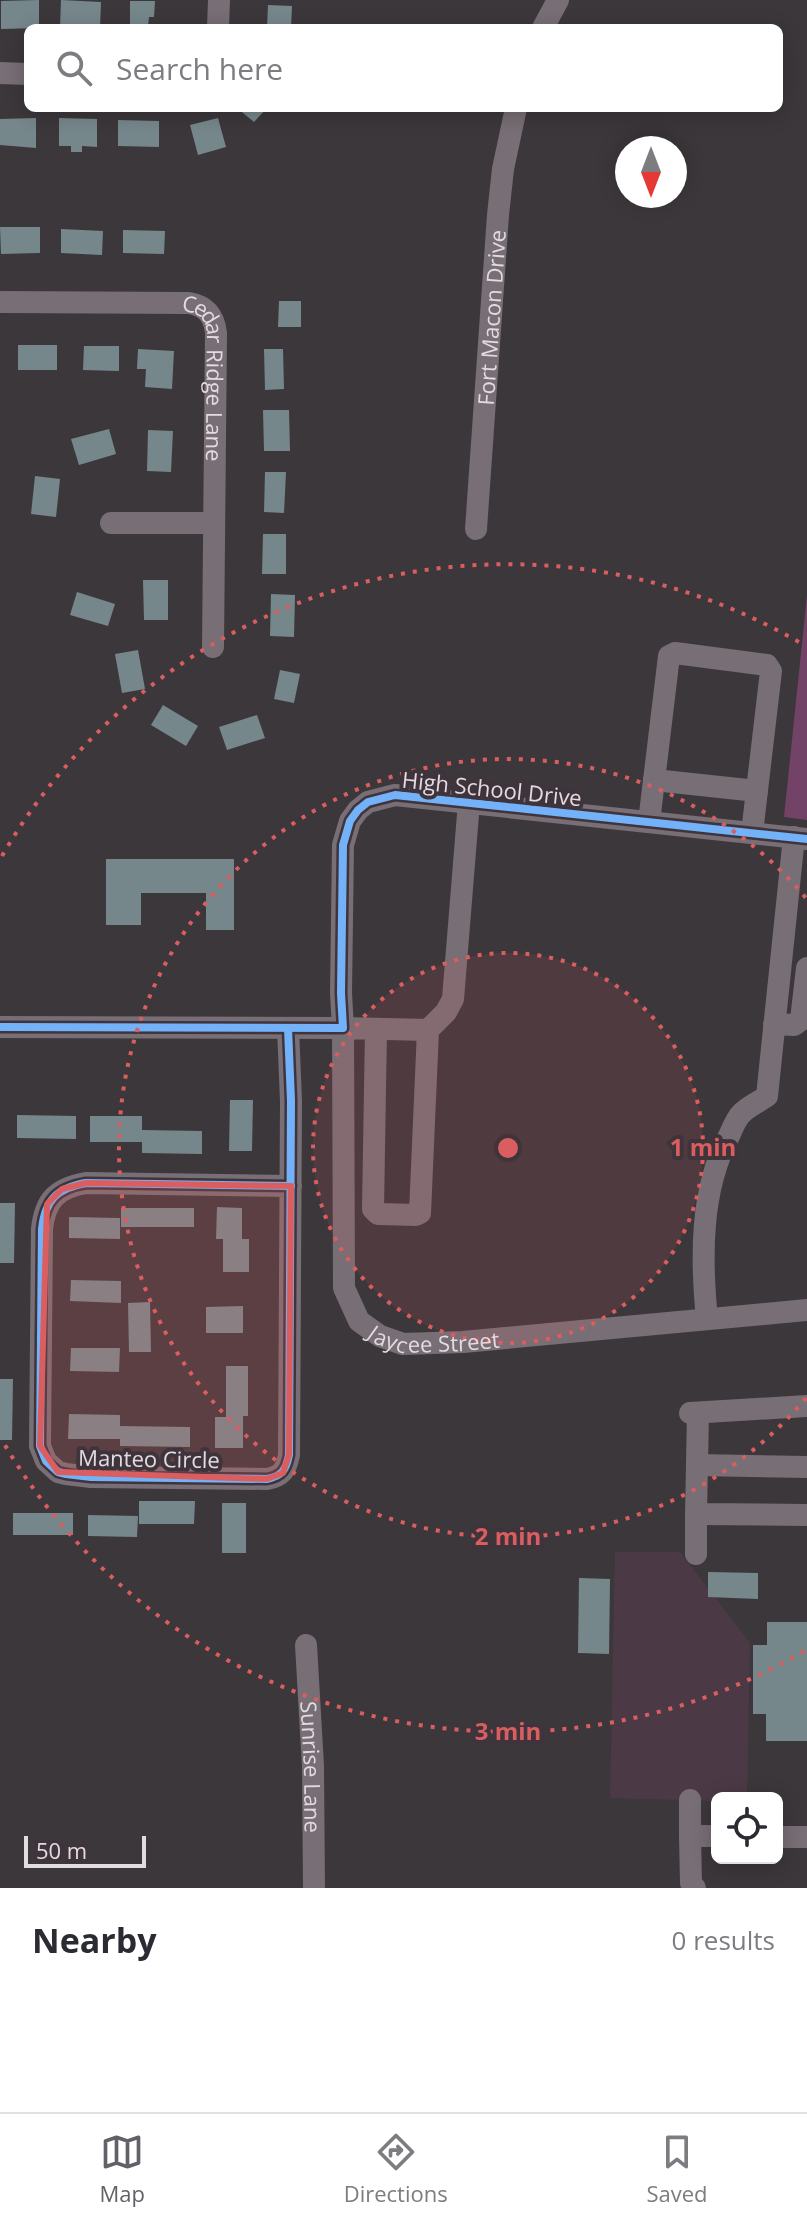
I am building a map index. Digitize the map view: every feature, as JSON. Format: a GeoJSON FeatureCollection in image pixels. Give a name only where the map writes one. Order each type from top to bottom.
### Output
{"type":"FeatureCollection","features":[{"type":"Feature","properties":{"kind":"street"},"geometry":{"type":"LineString","coordinates":[[218,24],[219,0]]}},
{"type":"Feature","properties":{"kind":"street"},"geometry":{"type":"LineString","coordinates":[[545,24],[558,0]]}},
{"type":"Feature","properties":{"kind":"street"},"geometry":{"type":"LineString","coordinates":[[0,73],[24,74]]}},
{"type":"Feature","properties":{"kind":"street","name":"Fort Macon Drive"},"geometry":{"type":"LineString","coordinates":[[476,529],[498,215],[503,169],[515,112]]}},
{"type":"Feature","properties":{"kind":"street","name":"Cedar Ridge Lane"},"geometry":{"type":"LineString","coordinates":[[0,302],[189,303],[212,315],[216,333],[213,647]]}},
{"type":"Feature","properties":{"kind":"street"},"geometry":{"type":"LineString","coordinates":[[111,523],[214,523]]}},
{"type":"Feature","properties":{"kind":"street"},"geometry":{"type":"LineString","coordinates":[[649,822],[669,656],[675,653],[767,665],[771,671],[752,833]]}},
{"type":"Feature","properties":{"kind":"street"},"geometry":{"type":"LineString","coordinates":[[654,780],[757,791]]}},
{"type":"Feature","properties":{"kind":"street","name":"High School Drive"},"geometry":{"type":"LineString","coordinates":[[343,1028],[343,845],[350,821],[368,802],[395,795],[752,833],[800,850]]}},
{"type":"Feature","properties":{"kind":"street"},"geometry":{"type":"LineString","coordinates":[[376,1029],[373,1209],[378,1214],[416,1215],[420,1213],[428,1030],[446,1012],[453,999],[469,802]]}},
{"type":"Feature","properties":{"kind":"street"},"geometry":{"type":"LineString","coordinates":[[707,1319],[704,1295],[707,1204],[723,1147],[741,1113],[767,1096],[774,1024],[800,850]]}},
{"type":"Feature","properties":{"kind":"street"},"geometry":{"type":"LineString","coordinates":[[774,1024],[794,1025],[801,1020],[807,968]]}},
{"type":"Feature","properties":{"kind":"street"},"geometry":{"type":"LineString","coordinates":[[0,1027],[428,1030]]}},
{"type":"Feature","properties":{"kind":"street","name":"Manteo Circle"},"geometry":{"type":"LineString","coordinates":[[288,1028],[291,1186],[289,1455],[283,1473],[267,1479],[91,1477],[58,1472],[46,1461],[40,1446],[42,1229],[47,1204],[53,1195],[62,1189],[86,1183],[291,1186]]}},
{"type":"Feature","properties":{"kind":"street","name":"Jaycee Street"},"geometry":{"type":"LineString","coordinates":[[343,1028],[344,1288],[359,1321],[380,1336],[403,1344],[463,1342],[807,1310]]}},
{"type":"Feature","properties":{"kind":"street"},"geometry":{"type":"LineString","coordinates":[[696,1554],[694,1413],[807,1406]]}},
{"type":"Feature","properties":{"kind":"street"},"geometry":{"type":"LineString","coordinates":[[697,1465],[807,1467]]}},
{"type":"Feature","properties":{"kind":"street"},"geometry":{"type":"LineString","coordinates":[[696,1514],[807,1515]]}},
{"type":"Feature","properties":{"kind":"street","name":"Sunrise Lane"},"geometry":{"type":"LineString","coordinates":[[306,1645],[313,1766],[314,1888]]}},
{"type":"Feature","properties":{"kind":"street"},"geometry":{"type":"LineString","coordinates":[[690,1800],[691,1883],[695,1888]]}},
{"type":"Feature","properties":{"kind":"street"},"geometry":{"type":"LineString","coordinates":[[690,1836],[711,1836]]}},
{"type":"Feature","properties":{"kind":"street"},"geometry":{"type":"LineString","coordinates":[[783,1837],[807,1837]]}},
{"type":"Feature","properties":{"kind":"highlighted area"},"geometry":{"type":"Polygon","coordinates":[[[86,1183],[291,1186],[289,1455],[283,1473],[267,1479],[58,1472],[40,1446],[47,1204],[62,1189],[86,1183]]]}},
{"type":"Feature","properties":{"kind":"shaded area"},"geometry":{"type":"Polygon","coordinates":[[[807,595],[807,820],[784,817],[807,595]]]}},
{"type":"Feature","properties":{"kind":"shaded area"},"geometry":{"type":"Polygon","coordinates":[[[615,1552],[680,1552],[750,1643],[747,1792],[711,1792],[711,1801],[610,1798],[615,1552]]]}},
{"type":"Feature","properties":{"kind":"building"},"geometry":{"type":"Polygon","coordinates":[[[39,0],[39,24],[24,24],[24,28],[1,29],[1,1],[39,0]]]}},
{"type":"Feature","properties":{"kind":"building"},"geometry":{"type":"Polygon","coordinates":[[[61,0],[101,2],[100,24],[60,24],[61,0]]]}},
{"type":"Feature","properties":{"kind":"building"},"geometry":{"type":"Polygon","coordinates":[[[130,1],[155,1],[154,17],[149,17],[148,24],[130,24],[130,1]]]}},
{"type":"Feature","properties":{"kind":"building"},"geometry":{"type":"Polygon","coordinates":[[[268,5],[292,6],[291,24],[267,24],[268,5]]]}},
{"type":"Feature","properties":{"kind":"building"},"geometry":{"type":"Polygon","coordinates":[[[242,112],[263,112],[254,122],[242,112]]]}},
{"type":"Feature","properties":{"kind":"building"},"geometry":{"type":"Polygon","coordinates":[[[36,118],[36,148],[0,145],[0,119],[36,118]]]}},
{"type":"Feature","properties":{"kind":"building"},"geometry":{"type":"Polygon","coordinates":[[[59,118],[97,119],[97,147],[82,146],[82,152],[71,152],[71,146],[59,146],[59,118]]]}},
{"type":"Feature","properties":{"kind":"building"},"geometry":{"type":"Polygon","coordinates":[[[218,118],[226,147],[198,155],[190,125],[218,118]]]}},
{"type":"Feature","properties":{"kind":"building"},"geometry":{"type":"Polygon","coordinates":[[[118,120],[159,121],[159,147],[118,146],[118,120]]]}},
{"type":"Feature","properties":{"kind":"building"},"geometry":{"type":"Polygon","coordinates":[[[0,227],[40,227],[40,253],[1,254],[0,227]]]}},
{"type":"Feature","properties":{"kind":"building"},"geometry":{"type":"Polygon","coordinates":[[[61,229],[103,231],[102,255],[61,253],[61,229]]]}},
{"type":"Feature","properties":{"kind":"building"},"geometry":{"type":"Polygon","coordinates":[[[123,230],[165,231],[164,254],[123,253],[123,230]]]}},
{"type":"Feature","properties":{"kind":"building"},"geometry":{"type":"Polygon","coordinates":[[[279,301],[301,301],[301,327],[278,327],[279,301]]]}},
{"type":"Feature","properties":{"kind":"building"},"geometry":{"type":"Polygon","coordinates":[[[18,345],[57,345],[57,370],[18,370],[18,345]]]}},
{"type":"Feature","properties":{"kind":"building"},"geometry":{"type":"Polygon","coordinates":[[[84,346],[119,346],[119,371],[83,370],[84,346]]]}},
{"type":"Feature","properties":{"kind":"building"},"geometry":{"type":"Polygon","coordinates":[[[138,349],[174,351],[172,389],[145,387],[146,369],[137,369],[138,349]]]}},
{"type":"Feature","properties":{"kind":"building"},"geometry":{"type":"Polygon","coordinates":[[[264,349],[283,349],[284,389],[265,390],[264,349]]]}},
{"type":"Feature","properties":{"kind":"building"},"geometry":{"type":"Polygon","coordinates":[[[263,410],[289,410],[290,451],[264,451],[263,410]]]}},
{"type":"Feature","properties":{"kind":"building"},"geometry":{"type":"Polygon","coordinates":[[[109,429],[116,454],[79,465],[71,439],[109,429]]]}},
{"type":"Feature","properties":{"kind":"building"},"geometry":{"type":"Polygon","coordinates":[[[148,430],[173,431],[171,472],[147,471],[148,430]]]}},
{"type":"Feature","properties":{"kind":"building"},"geometry":{"type":"Polygon","coordinates":[[[265,472],[286,472],[284,513],[264,512],[265,472]]]}},
{"type":"Feature","properties":{"kind":"building"},"geometry":{"type":"Polygon","coordinates":[[[35,476],[60,479],[56,517],[31,514],[35,476]]]}},
{"type":"Feature","properties":{"kind":"building"},"geometry":{"type":"Polygon","coordinates":[[[263,534],[286,534],[286,574],[262,574],[263,534]]]}},
{"type":"Feature","properties":{"kind":"building"},"geometry":{"type":"Polygon","coordinates":[[[143,580],[168,580],[168,620],[144,620],[143,580]]]}},
{"type":"Feature","properties":{"kind":"building"},"geometry":{"type":"Polygon","coordinates":[[[77,592],[115,604],[108,626],[70,615],[77,592]]]}},
{"type":"Feature","properties":{"kind":"building"},"geometry":{"type":"Polygon","coordinates":[[[271,594],[295,595],[294,637],[270,636],[271,594]]]}},
{"type":"Feature","properties":{"kind":"building"},"geometry":{"type":"Polygon","coordinates":[[[138,650],[145,689],[122,693],[115,654],[138,650]]]}},
{"type":"Feature","properties":{"kind":"building"},"geometry":{"type":"Polygon","coordinates":[[[280,670],[300,674],[294,703],[274,699],[280,670]]]}},
{"type":"Feature","properties":{"kind":"building"},"geometry":{"type":"Polygon","coordinates":[[[163,705],[198,726],[186,746],[151,725],[163,705]]]}},
{"type":"Feature","properties":{"kind":"building"},"geometry":{"type":"Polygon","coordinates":[[[257,715],[265,738],[227,750],[219,727],[257,715]]]}},
{"type":"Feature","properties":{"kind":"building"},"geometry":{"type":"Polygon","coordinates":[[[106,859],[234,859],[234,930],[206,930],[206,893],[141,893],[141,925],[106,925],[106,859]]]}},
{"type":"Feature","properties":{"kind":"building"},"geometry":{"type":"Polygon","coordinates":[[[230,1100],[253,1100],[252,1151],[229,1151],[230,1100]]]}},
{"type":"Feature","properties":{"kind":"building"},"geometry":{"type":"Polygon","coordinates":[[[17,1115],[76,1116],[76,1139],[17,1138],[17,1115]]]}},
{"type":"Feature","properties":{"kind":"building"},"geometry":{"type":"Polygon","coordinates":[[[90,1116],[142,1116],[142,1130],[202,1131],[202,1154],[142,1153],[142,1142],[90,1142],[90,1116]]]}},
{"type":"Feature","properties":{"kind":"building"},"geometry":{"type":"Polygon","coordinates":[[[0,1203],[15,1203],[14,1263],[0,1263],[0,1203]]]}},
{"type":"Feature","properties":{"kind":"building"},"geometry":{"type":"Polygon","coordinates":[[[217,1207],[242,1208],[242,1239],[249,1239],[249,1272],[223,1272],[223,1239],[216,1239],[217,1207]]]}},
{"type":"Feature","properties":{"kind":"building"},"geometry":{"type":"Polygon","coordinates":[[[121,1208],[194,1208],[194,1227],[121,1227],[121,1208]]]}},
{"type":"Feature","properties":{"kind":"building"},"geometry":{"type":"Polygon","coordinates":[[[69,1217],[120,1218],[120,1239],[69,1238],[69,1217]]]}},
{"type":"Feature","properties":{"kind":"building"},"geometry":{"type":"Polygon","coordinates":[[[71,1280],[121,1281],[121,1303],[70,1301],[71,1280]]]}},
{"type":"Feature","properties":{"kind":"building"},"geometry":{"type":"Polygon","coordinates":[[[150,1302],[151,1352],[129,1352],[128,1303],[150,1302]]]}},
{"type":"Feature","properties":{"kind":"building"},"geometry":{"type":"Polygon","coordinates":[[[243,1306],[243,1333],[206,1333],[206,1307],[243,1306]]]}},
{"type":"Feature","properties":{"kind":"building"},"geometry":{"type":"Polygon","coordinates":[[[71,1348],[120,1348],[119,1372],[70,1371],[71,1348]]]}},
{"type":"Feature","properties":{"kind":"building"},"geometry":{"type":"Polygon","coordinates":[[[226,1366],[248,1366],[248,1416],[243,1416],[243,1448],[215,1448],[215,1417],[226,1417],[226,1366]]]}},
{"type":"Feature","properties":{"kind":"building"},"geometry":{"type":"Polygon","coordinates":[[[0,1379],[13,1379],[12,1440],[0,1440],[0,1379]]]}},
{"type":"Feature","properties":{"kind":"building"},"geometry":{"type":"Polygon","coordinates":[[[69,1414],[120,1415],[120,1426],[190,1427],[190,1447],[120,1446],[120,1439],[68,1439],[69,1414]]]}},
{"type":"Feature","properties":{"kind":"building"},"geometry":{"type":"Polygon","coordinates":[[[139,1501],[195,1501],[194,1524],[139,1524],[139,1501]]]}},
{"type":"Feature","properties":{"kind":"building"},"geometry":{"type":"Polygon","coordinates":[[[222,1503],[246,1503],[246,1553],[222,1553],[222,1503]]]}},
{"type":"Feature","properties":{"kind":"building"},"geometry":{"type":"Polygon","coordinates":[[[13,1513],[73,1513],[73,1535],[13,1535],[13,1513]]]}},
{"type":"Feature","properties":{"kind":"building"},"geometry":{"type":"Polygon","coordinates":[[[88,1515],[138,1516],[137,1537],[88,1536],[88,1515]]]}},
{"type":"Feature","properties":{"kind":"building"},"geometry":{"type":"Polygon","coordinates":[[[708,1572],[758,1573],[758,1599],[708,1597],[708,1572]]]}},
{"type":"Feature","properties":{"kind":"building"},"geometry":{"type":"Polygon","coordinates":[[[579,1578],[610,1579],[609,1654],[578,1653],[579,1578]]]}},
{"type":"Feature","properties":{"kind":"building"},"geometry":{"type":"Polygon","coordinates":[[[767,1622],[807,1622],[807,1741],[766,1741],[766,1714],[753,1714],[753,1645],[767,1645],[767,1622]]]}},
{"type":"Feature","properties":{"kind":"cycle path"},"geometry":{"type":"LineString","coordinates":[[0,1027],[343,1028],[343,845],[350,821],[358,810],[368,802],[395,795],[807,839]]}},
{"type":"Feature","properties":{"kind":"cycle path"},"geometry":{"type":"LineString","coordinates":[[288,1028],[291,1101],[289,1455],[285,1468],[280,1474],[267,1479],[91,1477],[58,1472],[46,1461],[40,1446],[42,1229],[46,1210],[54,1197],[67,1188],[86,1183],[291,1186]]}}]}
